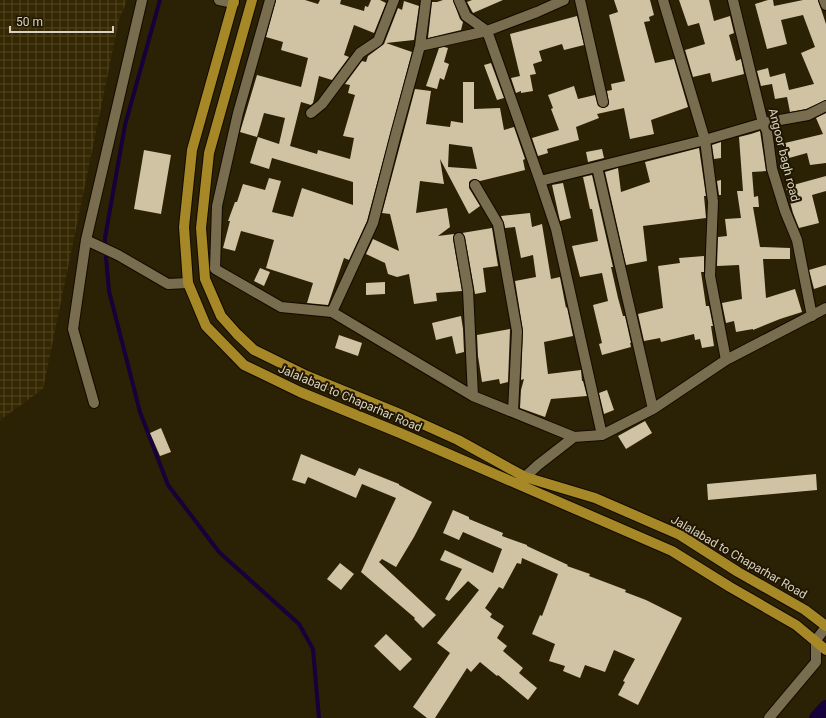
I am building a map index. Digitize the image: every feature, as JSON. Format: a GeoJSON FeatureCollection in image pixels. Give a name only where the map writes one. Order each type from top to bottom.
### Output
{"type":"FeatureCollection","features":[{"type":"Feature","properties":{"kind":"main road","name":"Jalalabad to Chaparhar Road"},"geometry":{"type":"LineString","coordinates":[[252,0],[209,154],[201,228],[205,279],[221,316],[254,350],[307,376],[407,417],[458,440],[525,477],[595,498],[680,535],[738,572],[805,610],[826,626]]}},
{"type":"Feature","properties":{"kind":"main road","name":"Jalalabad to Chaparhar Road"},"geometry":{"type":"LineString","coordinates":[[234,1],[192,150],[184,227],[188,283],[206,326],[244,365],[300,392],[400,433],[672,551],[796,625],[816,640],[826,650]]}},
{"type":"Feature","properties":{"kind":"street"},"geometry":{"type":"LineString","coordinates":[[94,403],[73,329],[86,240],[142,0]]}},
{"type":"Feature","properties":{"kind":"street"},"geometry":{"type":"LineString","coordinates":[[219,0],[234,1]]}},
{"type":"Feature","properties":{"kind":"street"},"geometry":{"type":"LineString","coordinates":[[270,0],[238,113],[217,206],[215,269],[281,308],[332,312],[473,396],[574,437],[602,435],[653,410],[726,360],[826,308]]}},
{"type":"Feature","properties":{"kind":"street"},"geometry":{"type":"LineString","coordinates":[[332,312],[373,223],[420,46],[426,0]]}},
{"type":"Feature","properties":{"kind":"street"},"geometry":{"type":"LineString","coordinates":[[459,0],[466,16],[487,31],[556,229],[602,435]]}},
{"type":"Feature","properties":{"kind":"street"},"geometry":{"type":"LineString","coordinates":[[420,46],[487,31],[564,0]]}},
{"type":"Feature","properties":{"kind":"street"},"geometry":{"type":"LineString","coordinates":[[580,0],[603,102]]}},
{"type":"Feature","properties":{"kind":"street"},"geometry":{"type":"LineString","coordinates":[[663,0],[705,140],[714,202],[710,276],[726,360]]}},
{"type":"Feature","properties":{"kind":"street","name":"Angoor bagh road"},"geometry":{"type":"LineString","coordinates":[[735,0],[763,123],[767,131],[772,169],[785,211],[797,240],[812,316]]}},
{"type":"Feature","properties":{"kind":"street"},"geometry":{"type":"LineString","coordinates":[[824,0],[826,5]]}},
{"type":"Feature","properties":{"kind":"street"},"geometry":{"type":"LineString","coordinates":[[311,113],[322,104],[360,53],[378,42],[391,1]]}},
{"type":"Feature","properties":{"kind":"street"},"geometry":{"type":"LineString","coordinates":[[540,181],[705,140],[763,123],[808,115],[826,106]]}},
{"type":"Feature","properties":{"kind":"street"},"geometry":{"type":"LineString","coordinates":[[597,167],[653,410]]}},
{"type":"Feature","properties":{"kind":"street"},"geometry":{"type":"LineString","coordinates":[[475,185],[498,224],[518,331],[513,412]]}},
{"type":"Feature","properties":{"kind":"street"},"geometry":{"type":"LineString","coordinates":[[459,238],[468,290],[473,396]]}},
{"type":"Feature","properties":{"kind":"street"},"geometry":{"type":"LineString","coordinates":[[86,240],[118,255],[168,284],[188,283]]}},
{"type":"Feature","properties":{"kind":"street"},"geometry":{"type":"LineString","coordinates":[[525,477],[574,437]]}},
{"type":"Feature","properties":{"kind":"street"},"geometry":{"type":"LineString","coordinates":[[769,718],[816,662],[816,640],[826,626]]}},
{"type":"Feature","properties":{"kind":"shaded area"},"geometry":{"type":"Polygon","coordinates":[[[0,0],[127,0],[119,20],[43,389],[0,420],[0,0]]]}},
{"type":"Feature","properties":{"kind":"building"},"geometry":{"type":"Polygon","coordinates":[[[276,0],[305,0],[318,4],[320,0],[341,0],[340,4],[364,11],[365,6],[368,7],[371,0],[380,0],[386,3],[374,33],[354,25],[344,55],[349,57],[332,80],[319,76],[313,103],[311,105],[301,102],[290,146],[317,154],[318,150],[350,159],[354,138],[343,136],[355,95],[348,93],[350,85],[345,84],[362,61],[366,62],[368,56],[384,44],[398,8],[402,10],[404,1],[419,6],[414,40],[386,43],[412,52],[367,221],[349,260],[344,258],[328,305],[307,303],[313,283],[266,268],[274,240],[241,231],[235,251],[223,248],[230,221],[228,221],[235,202],[237,202],[243,184],[265,190],[269,178],[281,181],[272,212],[293,217],[302,188],[353,205],[353,182],[272,158],[269,169],[250,163],[258,137],[279,144],[285,118],[264,113],[257,137],[240,132],[257,75],[301,87],[308,58],[281,50],[283,42],[266,37],[276,0]]]}},
{"type":"Feature","properties":{"kind":"building"},"geometry":{"type":"Polygon","coordinates":[[[453,0],[460,19],[463,22],[461,30],[428,38],[432,2],[453,0]]]}},
{"type":"Feature","properties":{"kind":"building"},"geometry":{"type":"Polygon","coordinates":[[[472,0],[503,0],[473,13],[467,2],[472,0]]]}},
{"type":"Feature","properties":{"kind":"building"},"geometry":{"type":"Polygon","coordinates":[[[614,0],[650,0],[654,15],[649,17],[650,21],[644,22],[655,63],[674,59],[688,107],[651,120],[654,134],[630,139],[624,108],[597,114],[599,118],[576,127],[579,140],[547,149],[548,153],[538,156],[532,138],[559,130],[551,109],[553,108],[548,95],[574,86],[578,99],[595,95],[598,106],[604,108],[609,104],[607,91],[612,90],[611,84],[625,81],[609,15],[618,12],[614,0]]]}},
{"type":"Feature","properties":{"kind":"building"},"geometry":{"type":"Polygon","coordinates":[[[679,0],[709,0],[714,21],[730,16],[734,33],[729,35],[736,61],[741,59],[744,74],[712,82],[710,73],[693,77],[685,50],[705,44],[699,23],[688,26],[679,0]]]}},
{"type":"Feature","properties":{"kind":"building"},"geometry":{"type":"Polygon","coordinates":[[[773,0],[774,6],[803,0],[818,0],[826,24],[826,100],[806,109],[790,112],[787,97],[775,99],[772,84],[761,86],[757,71],[768,68],[770,77],[785,73],[789,90],[814,84],[801,53],[815,47],[803,15],[781,20],[787,44],[767,49],[755,4],[773,0]]]}},
{"type":"Feature","properties":{"kind":"building"},"geometry":{"type":"Polygon","coordinates":[[[577,16],[584,45],[564,50],[562,44],[539,51],[542,61],[533,64],[536,74],[530,75],[533,91],[521,93],[521,91],[516,93],[511,78],[520,76],[510,34],[577,16]]]}},
{"type":"Feature","properties":{"kind":"building"},"geometry":{"type":"Polygon","coordinates":[[[439,48],[448,48],[444,62],[449,64],[444,80],[440,78],[437,89],[426,86],[439,48]]]}},
{"type":"Feature","properties":{"kind":"building"},"geometry":{"type":"Polygon","coordinates":[[[491,63],[504,98],[497,100],[484,65],[491,63]]]}},
{"type":"Feature","properties":{"kind":"building"},"geometry":{"type":"Polygon","coordinates":[[[463,82],[474,82],[474,109],[500,108],[504,130],[514,127],[525,159],[523,160],[525,170],[480,181],[475,179],[471,180],[469,182],[469,188],[480,206],[469,214],[440,159],[444,184],[420,181],[416,213],[447,208],[450,227],[438,236],[454,234],[453,239],[462,291],[436,293],[437,301],[414,304],[409,274],[397,277],[388,274],[385,263],[366,254],[373,239],[399,251],[390,214],[382,213],[415,89],[431,91],[426,124],[450,127],[451,121],[463,123],[463,82]],[[449,144],[448,167],[477,169],[472,147],[449,144]]]}},
{"type":"Feature","properties":{"kind":"building"},"geometry":{"type":"Polygon","coordinates":[[[826,113],[826,163],[810,165],[807,153],[789,158],[785,143],[823,134],[816,118],[826,113]]]}},
{"type":"Feature","properties":{"kind":"building"},"geometry":{"type":"Polygon","coordinates":[[[760,131],[766,171],[752,172],[754,197],[758,196],[759,207],[753,207],[760,247],[790,248],[790,259],[763,259],[766,298],[795,289],[802,312],[753,330],[736,332],[734,321],[726,323],[722,303],[742,299],[739,265],[717,266],[718,237],[727,236],[725,219],[741,218],[737,191],[743,191],[739,137],[760,131]]]}},
{"type":"Feature","properties":{"kind":"building"},"geometry":{"type":"Polygon","coordinates":[[[721,142],[721,158],[714,159],[712,145],[721,142]]]}},
{"type":"Feature","properties":{"kind":"building"},"geometry":{"type":"Polygon","coordinates":[[[699,148],[706,196],[704,196],[706,218],[643,226],[647,261],[626,265],[605,172],[618,168],[621,192],[650,182],[645,162],[699,148]]]}},
{"type":"Feature","properties":{"kind":"building"},"geometry":{"type":"Polygon","coordinates":[[[602,149],[604,158],[588,162],[586,152],[602,149]]]}},
{"type":"Feature","properties":{"kind":"building"},"geometry":{"type":"Polygon","coordinates":[[[144,150],[171,155],[161,214],[134,209],[144,150]]]}},
{"type":"Feature","properties":{"kind":"building"},"geometry":{"type":"Polygon","coordinates":[[[592,175],[613,267],[611,267],[618,298],[623,316],[625,316],[631,343],[631,347],[602,355],[599,344],[602,343],[593,305],[608,301],[602,273],[580,277],[572,246],[598,241],[592,209],[590,209],[583,177],[592,175]]]}},
{"type":"Feature","properties":{"kind":"building"},"geometry":{"type":"Polygon","coordinates":[[[826,176],[826,191],[812,195],[819,223],[799,228],[786,187],[826,176]]]}},
{"type":"Feature","properties":{"kind":"building"},"geometry":{"type":"Polygon","coordinates":[[[721,180],[721,195],[719,195],[717,181],[721,180]]]}},
{"type":"Feature","properties":{"kind":"building"},"geometry":{"type":"Polygon","coordinates":[[[563,183],[571,218],[560,221],[552,185],[563,183]]]}},
{"type":"Feature","properties":{"kind":"building"},"geometry":{"type":"Polygon","coordinates":[[[530,213],[532,227],[542,224],[551,279],[560,277],[573,336],[544,342],[548,374],[581,370],[582,381],[587,396],[551,399],[545,417],[520,408],[521,390],[524,379],[521,380],[523,331],[515,281],[536,277],[533,255],[521,258],[515,227],[505,228],[501,216],[530,213]]]}},
{"type":"Feature","properties":{"kind":"building"},"geometry":{"type":"Polygon","coordinates":[[[492,228],[498,266],[483,268],[486,292],[475,294],[465,237],[462,233],[492,228]]]}},
{"type":"Feature","properties":{"kind":"building"},"geometry":{"type":"Polygon","coordinates":[[[704,256],[704,272],[701,272],[706,306],[709,306],[713,326],[711,326],[714,346],[702,348],[700,339],[695,340],[694,334],[661,342],[660,338],[644,341],[638,314],[663,308],[658,266],[680,263],[679,258],[704,256]]]}},
{"type":"Feature","properties":{"kind":"building"},"geometry":{"type":"Polygon","coordinates":[[[826,265],[826,285],[814,289],[809,270],[826,265]]]}},
{"type":"Feature","properties":{"kind":"building"},"geometry":{"type":"Polygon","coordinates":[[[260,268],[270,272],[264,286],[254,281],[260,268]]]}},
{"type":"Feature","properties":{"kind":"building"},"geometry":{"type":"Polygon","coordinates":[[[385,282],[385,294],[366,295],[366,283],[385,282]]]}},
{"type":"Feature","properties":{"kind":"building"},"geometry":{"type":"Polygon","coordinates":[[[461,316],[464,352],[456,354],[452,336],[436,340],[432,323],[461,316]]]}},
{"type":"Feature","properties":{"kind":"building"},"geometry":{"type":"Polygon","coordinates":[[[510,329],[508,382],[500,384],[499,379],[482,382],[478,356],[477,335],[510,329]]]}},
{"type":"Feature","properties":{"kind":"building"},"geometry":{"type":"Polygon","coordinates":[[[339,335],[362,343],[358,356],[335,348],[339,335]]]}},
{"type":"Feature","properties":{"kind":"building"},"geometry":{"type":"Polygon","coordinates":[[[607,390],[614,410],[604,414],[599,393],[607,390]]]}},
{"type":"Feature","properties":{"kind":"building"},"geometry":{"type":"Polygon","coordinates":[[[645,421],[652,433],[626,449],[618,436],[645,421]]]}},
{"type":"Feature","properties":{"kind":"building"},"geometry":{"type":"Polygon","coordinates":[[[161,428],[171,452],[160,456],[150,433],[161,428]]]}},
{"type":"Feature","properties":{"kind":"building"},"geometry":{"type":"Polygon","coordinates":[[[301,454],[355,476],[359,468],[399,484],[432,502],[414,537],[396,567],[382,559],[379,562],[436,615],[423,628],[414,619],[415,618],[361,572],[396,498],[362,484],[356,498],[308,477],[305,484],[292,480],[301,454]]]}},
{"type":"Feature","properties":{"kind":"building"},"geometry":{"type":"Polygon","coordinates":[[[816,474],[817,490],[708,500],[707,484],[816,474]]]}},
{"type":"Feature","properties":{"kind":"building"},"geometry":{"type":"Polygon","coordinates":[[[453,510],[469,517],[469,519],[503,533],[502,536],[527,545],[568,565],[567,566],[590,574],[589,576],[626,590],[625,592],[646,600],[682,618],[638,705],[618,695],[625,682],[623,681],[635,659],[614,650],[605,672],[585,665],[580,678],[563,671],[565,666],[549,661],[555,644],[532,634],[540,615],[542,616],[558,574],[522,558],[521,564],[517,563],[503,589],[499,587],[485,608],[492,614],[490,617],[504,626],[497,638],[507,646],[503,651],[523,668],[519,673],[537,688],[528,700],[480,662],[471,672],[467,668],[435,718],[427,718],[413,707],[450,653],[437,643],[479,590],[468,581],[449,601],[445,599],[462,569],[440,560],[445,550],[493,573],[502,549],[463,532],[459,540],[443,533],[453,510]]]}},
{"type":"Feature","properties":{"kind":"building"},"geometry":{"type":"Polygon","coordinates":[[[340,563],[354,574],[341,590],[327,579],[340,563]]]}},
{"type":"Feature","properties":{"kind":"building"},"geometry":{"type":"Polygon","coordinates":[[[386,634],[412,659],[400,671],[374,646],[386,634]]]}},
{"type":"Feature","properties":{"kind":"waterway"},"geometry":{"type":"LineString","coordinates":[[105,242],[125,125],[160,0]]}},
{"type":"Feature","properties":{"kind":"waterway"},"geometry":{"type":"LineString","coordinates":[[106,257],[109,291],[140,412],[168,485],[219,552],[299,624],[313,649],[319,718]]}},
{"type":"Feature","properties":{"kind":"waterway"},"geometry":{"type":"LineString","coordinates":[[816,718],[826,707]]}}]}
